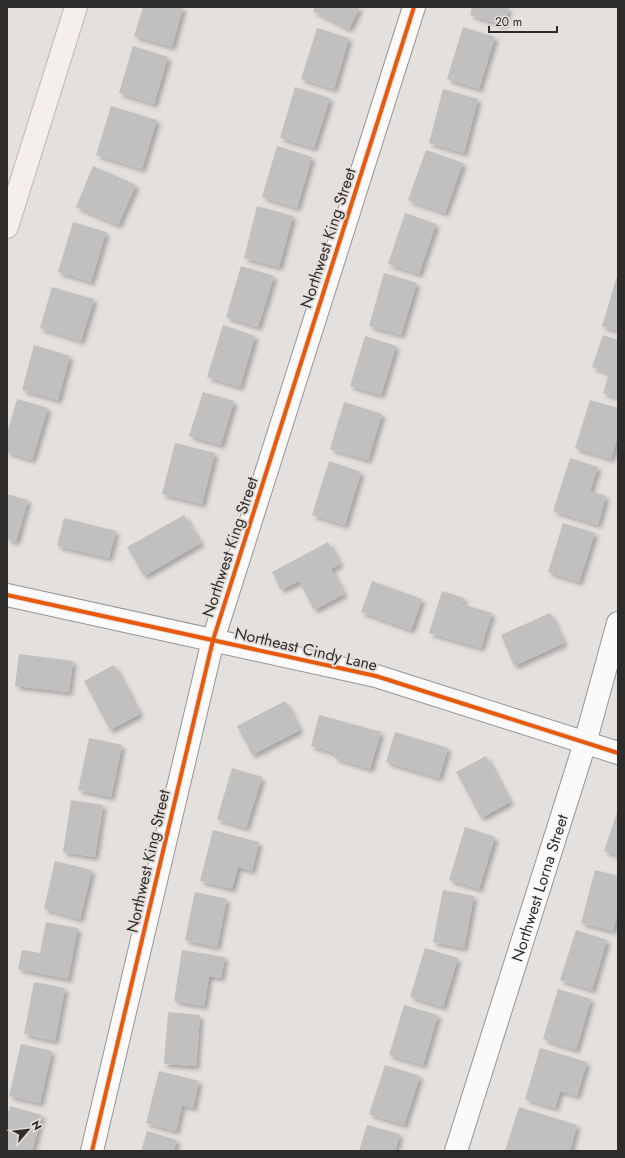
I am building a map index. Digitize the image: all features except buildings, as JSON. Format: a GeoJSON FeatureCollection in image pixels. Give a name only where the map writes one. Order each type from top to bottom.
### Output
{"type":"FeatureCollection","features":[{"type":"Feature","properties":{"kind":"main road"},"geometry":{"type":"LineString","coordinates":[[7,227],[76,7]]}},
{"type":"Feature","properties":{"kind":"street","name":"Northwest King Street"},"geometry":{"type":"LineString","coordinates":[[92,1151],[213,640],[414,7]]}},
{"type":"Feature","properties":{"kind":"street","name":"Northeast Cindy Lane"},"geometry":{"type":"LineString","coordinates":[[7,595],[376,676],[618,753]]}},
{"type":"Feature","properties":{"kind":"street","name":"Northwest Lorna Street"},"geometry":{"type":"LineString","coordinates":[[456,1151],[585,743],[618,623]]}},
{"type":"Feature","properties":{"kind":"cycle path"},"geometry":{"type":"LineString","coordinates":[[92,1151],[213,640],[414,7]]}},
{"type":"Feature","properties":{"kind":"cycle path"},"geometry":{"type":"LineString","coordinates":[[7,595],[376,676],[618,753]]}}]}
